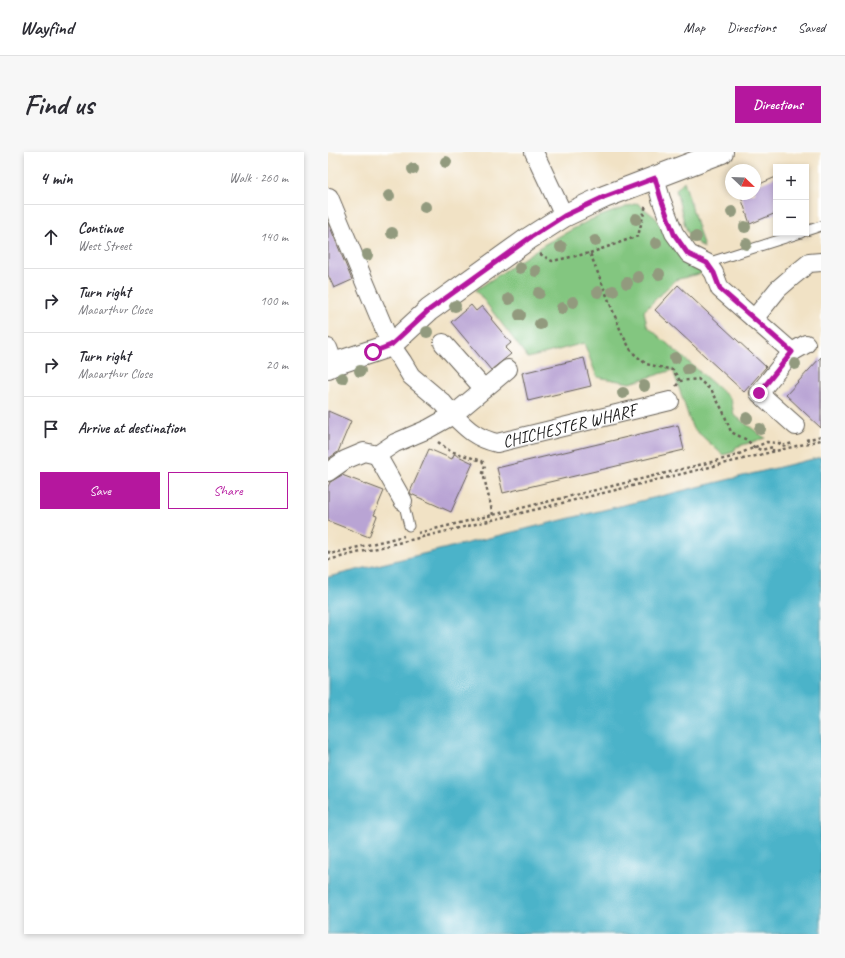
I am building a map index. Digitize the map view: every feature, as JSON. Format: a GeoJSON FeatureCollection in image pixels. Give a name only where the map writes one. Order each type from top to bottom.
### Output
{"type":"FeatureCollection","features":[{"type":"Feature","properties":{"kind":"street"},"geometry":{"type":"LineString","coordinates":[[534,152],[564,216]]}},
{"type":"Feature","properties":{"kind":"street"},"geometry":{"type":"LineString","coordinates":[[330,360],[391,345],[429,310],[528,239],[564,216],[604,197],[722,152]]}},
{"type":"Feature","properties":{"kind":"street"},"geometry":{"type":"LineString","coordinates":[[655,178],[674,234],[688,254],[707,263],[714,273],[720,289],[754,319],[799,348],[759,393],[796,426]]}},
{"type":"Feature","properties":{"kind":"street","name":"CHICHESTER WHARF"},"geometry":{"type":"LineString","coordinates":[[329,197],[391,345],[411,376],[443,403],[467,429],[484,440],[497,443],[670,401]]}},
{"type":"Feature","properties":{"kind":"street"},"geometry":{"type":"LineString","coordinates":[[754,319],[778,289],[793,276],[809,263],[821,262]]}},
{"type":"Feature","properties":{"kind":"street"},"geometry":{"type":"LineString","coordinates":[[442,343],[484,389]]}},
{"type":"Feature","properties":{"kind":"street"},"geometry":{"type":"LineString","coordinates":[[328,472],[345,460],[364,452],[378,455],[395,444],[428,429],[453,415],[508,369]]}},
{"type":"Feature","properties":{"kind":"street"},"geometry":{"type":"LineString","coordinates":[[378,455],[403,501]]}},
{"type":"Feature","properties":{"kind":"lane"},"geometry":{"type":"LineString","coordinates":[[809,230],[821,226]]}},
{"type":"Feature","properties":{"kind":"lane"},"geometry":{"type":"LineString","coordinates":[[707,263],[792,236]]}},
{"type":"Feature","properties":{"kind":"lane"},"geometry":{"type":"LineString","coordinates":[[403,501],[409,526]]}},
{"type":"Feature","properties":{"kind":"path"},"geometry":{"type":"LineString","coordinates":[[528,239],[535,250],[552,261],[590,252],[638,236],[646,204],[661,199]]}},
{"type":"Feature","properties":{"kind":"path"},"geometry":{"type":"LineString","coordinates":[[590,252],[622,334],[632,352],[646,364],[673,370],[680,381]]}},
{"type":"Feature","properties":{"kind":"path"},"geometry":{"type":"LineString","coordinates":[[670,401],[670,395],[680,381],[698,379],[712,391],[723,411],[731,432],[747,440],[754,447],[761,450],[773,447],[773,452]]}},
{"type":"Feature","properties":{"kind":"path"},"geometry":{"type":"LineString","coordinates":[[428,429],[434,438],[450,451],[482,461],[485,465],[483,473],[492,514]]}},
{"type":"Feature","properties":{"kind":"path"},"geometry":{"type":"LineString","coordinates":[[328,551],[330,554],[732,457],[767,442],[779,443],[782,446],[821,436]]}},
{"type":"Feature","properties":{"kind":"path"},"geometry":{"type":"LineString","coordinates":[[328,560],[821,440]]}},
{"type":"Feature","properties":{"kind":"green space"},"geometry":{"type":"Polygon","coordinates":[[[684,181],[704,248],[690,237],[685,226],[676,190],[684,181]]]}},
{"type":"Feature","properties":{"kind":"green space"},"geometry":{"type":"Polygon","coordinates":[[[637,203],[656,218],[679,256],[703,273],[675,280],[644,311],[647,326],[731,399],[734,415],[765,438],[736,447],[734,452],[723,455],[692,427],[673,370],[630,383],[597,377],[584,343],[528,358],[476,290],[545,244],[590,220],[637,203]]]}},
{"type":"Feature","properties":{"kind":"water"},"geometry":{"type":"Polygon","coordinates":[[[821,457],[821,934],[328,934],[328,577],[821,457]]]}},
{"type":"Feature","properties":{"kind":"building"},"geometry":{"type":"Polygon","coordinates":[[[773,178],[773,214],[750,224],[742,200],[761,200],[761,183],[773,178]]]}},
{"type":"Feature","properties":{"kind":"building"},"geometry":{"type":"Polygon","coordinates":[[[328,222],[352,280],[334,288],[328,275],[328,222]]]}},
{"type":"Feature","properties":{"kind":"building"},"geometry":{"type":"Polygon","coordinates":[[[678,285],[766,367],[744,392],[655,310],[678,285]]]}},
{"type":"Feature","properties":{"kind":"building"},"geometry":{"type":"Polygon","coordinates":[[[471,305],[476,311],[482,306],[511,343],[505,348],[511,354],[491,370],[451,322],[471,305]]]}},
{"type":"Feature","properties":{"kind":"building"},"geometry":{"type":"Polygon","coordinates":[[[821,357],[821,428],[786,395],[821,357]]]}},
{"type":"Feature","properties":{"kind":"building"},"geometry":{"type":"Polygon","coordinates":[[[584,358],[591,386],[528,401],[522,373],[584,358]]]}},
{"type":"Feature","properties":{"kind":"building"},"geometry":{"type":"Polygon","coordinates":[[[328,411],[351,421],[338,452],[328,459],[328,411]]]}},
{"type":"Feature","properties":{"kind":"building"},"geometry":{"type":"Polygon","coordinates":[[[678,425],[684,450],[503,493],[497,468],[678,425]]]}},
{"type":"Feature","properties":{"kind":"building"},"geometry":{"type":"Polygon","coordinates":[[[429,449],[452,459],[454,454],[473,463],[451,512],[411,494],[410,492],[429,449]]]}},
{"type":"Feature","properties":{"kind":"building"},"geometry":{"type":"Polygon","coordinates":[[[342,475],[384,491],[374,515],[377,516],[369,537],[328,521],[328,487],[330,482],[342,475]]]}},
{"type":"Feature","properties":{"kind":"route"},"geometry":{"type":"LineString","coordinates":[[373,352],[391,345],[429,310],[528,239],[564,216],[604,197],[655,178],[674,234],[688,254],[707,263],[714,273],[720,289],[792,352],[759,393]]}}]}
